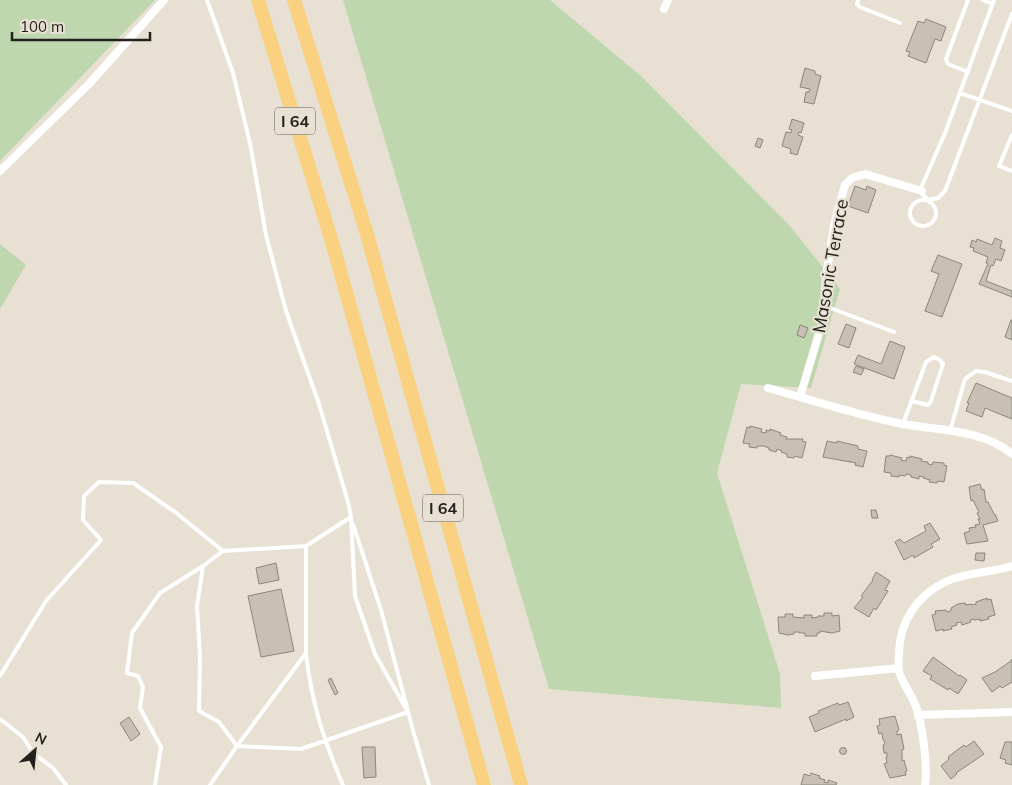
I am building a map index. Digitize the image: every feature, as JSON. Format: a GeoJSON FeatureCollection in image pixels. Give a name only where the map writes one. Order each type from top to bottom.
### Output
{"type":"FeatureCollection","features":[{"type":"Feature","properties":{"kind":"highway","name":"I 64"},"geometry":{"type":"LineString","coordinates":[[258,0],[334,251],[484,785]]}},
{"type":"Feature","properties":{"kind":"highway","name":"I 64"},"geometry":{"type":"LineString","coordinates":[[294,0],[366,232],[521,785]]}},
{"type":"Feature","properties":{"kind":"street"},"geometry":{"type":"LineString","coordinates":[[0,171],[89,84],[164,0]]}},
{"type":"Feature","properties":{"kind":"street"},"geometry":{"type":"LineString","coordinates":[[664,9],[668,0]]}},
{"type":"Feature","properties":{"kind":"street","name":"Masonic Terrace"},"geometry":{"type":"LineString","coordinates":[[800,397],[823,320],[826,276],[835,221],[841,196],[849,180],[858,175],[871,175],[922,191]]}},
{"type":"Feature","properties":{"kind":"street"},"geometry":{"type":"LineString","coordinates":[[768,388],[903,424],[950,431],[985,439],[1012,454]]}},
{"type":"Feature","properties":{"kind":"street"},"geometry":{"type":"LineString","coordinates":[[925,785],[922,737],[918,715],[915,704],[899,672],[902,630],[912,609],[928,592],[947,581],[962,576],[1001,570],[1012,566]]}},
{"type":"Feature","properties":{"kind":"street"},"geometry":{"type":"LineString","coordinates":[[815,676],[899,668]]}},
{"type":"Feature","properties":{"kind":"street"},"geometry":{"type":"LineString","coordinates":[[918,715],[1012,712]]}},
{"type":"Feature","properties":{"kind":"lane"},"geometry":{"type":"LineString","coordinates":[[207,0],[233,73],[250,143],[266,235],[286,311],[319,404],[351,518],[381,610],[429,785]]}},
{"type":"Feature","properties":{"kind":"lane"},"geometry":{"type":"LineString","coordinates":[[858,0],[857,4],[860,7],[900,23]]}},
{"type":"Feature","properties":{"kind":"lane"},"geometry":{"type":"LineString","coordinates":[[968,0],[946,59],[948,64],[968,72]]}},
{"type":"Feature","properties":{"kind":"lane"},"geometry":{"type":"LineString","coordinates":[[983,0],[994,2],[936,156],[924,180],[922,191],[925,198],[928,200],[936,209],[936,217],[927,226],[919,225],[911,216],[911,208],[913,204],[920,200],[928,200],[938,198],[945,191],[1012,14]]}},
{"type":"Feature","properties":{"kind":"lane"},"geometry":{"type":"LineString","coordinates":[[960,93],[1012,111]]}},
{"type":"Feature","properties":{"kind":"lane"},"geometry":{"type":"LineString","coordinates":[[1012,135],[999,166],[1012,171]]}},
{"type":"Feature","properties":{"kind":"lane"},"geometry":{"type":"LineString","coordinates":[[824,306],[894,332]]}},
{"type":"Feature","properties":{"kind":"lane"},"geometry":{"type":"LineString","coordinates":[[903,424],[926,362],[934,357],[940,360],[944,364],[928,405],[912,401]]}},
{"type":"Feature","properties":{"kind":"lane"},"geometry":{"type":"LineString","coordinates":[[950,431],[966,379],[976,371],[1012,381]]}},
{"type":"Feature","properties":{"kind":"lane"},"geometry":{"type":"LineString","coordinates":[[0,676],[46,601],[101,540],[83,520],[84,496],[99,482],[133,483],[175,512],[222,551]]}},
{"type":"Feature","properties":{"kind":"lane"},"geometry":{"type":"LineString","coordinates":[[155,785],[161,747],[140,708],[143,687],[138,676],[127,673],[132,634],[160,594],[222,551],[306,546],[351,518]]}},
{"type":"Feature","properties":{"kind":"lane"},"geometry":{"type":"LineString","coordinates":[[351,518],[355,596],[375,654],[408,712]]}},
{"type":"Feature","properties":{"kind":"lane"},"geometry":{"type":"LineString","coordinates":[[306,546],[306,653],[308,669],[316,712],[325,741],[343,785]]}},
{"type":"Feature","properties":{"kind":"lane"},"geometry":{"type":"LineString","coordinates":[[202,566],[197,606],[200,658],[199,711],[220,722],[237,746]]}},
{"type":"Feature","properties":{"kind":"lane"},"geometry":{"type":"LineString","coordinates":[[210,785],[306,653]]}},
{"type":"Feature","properties":{"kind":"lane"},"geometry":{"type":"LineString","coordinates":[[237,746],[301,749],[408,712]]}},
{"type":"Feature","properties":{"kind":"lane"},"geometry":{"type":"LineString","coordinates":[[0,719],[23,737],[34,754],[53,768],[66,785]]}},
{"type":"Feature","properties":{"kind":"green space"},"geometry":{"type":"Polygon","coordinates":[[[0,0],[155,0],[0,161],[0,0]]]}},
{"type":"Feature","properties":{"kind":"green space"},"geometry":{"type":"Polygon","coordinates":[[[343,0],[550,0],[641,76],[790,226],[840,289],[811,388],[741,384],[717,473],[780,674],[781,708],[549,689],[343,0]]]}},
{"type":"Feature","properties":{"kind":"green space"},"geometry":{"type":"Polygon","coordinates":[[[0,244],[26,265],[0,309],[0,244]]]}},
{"type":"Feature","properties":{"kind":"building"},"geometry":{"type":"Polygon","coordinates":[[[926,19],[946,27],[941,41],[935,39],[926,63],[908,56],[910,52],[906,51],[918,21],[924,23],[926,19]]]}},
{"type":"Feature","properties":{"kind":"building"},"geometry":{"type":"Polygon","coordinates":[[[805,68],[815,71],[815,74],[821,76],[814,104],[804,102],[806,92],[809,92],[810,89],[800,87],[805,68]]]}},
{"type":"Feature","properties":{"kind":"building"},"geometry":{"type":"Polygon","coordinates":[[[792,119],[804,123],[801,133],[799,132],[798,135],[803,137],[797,155],[790,153],[791,149],[782,146],[786,132],[791,133],[792,130],[789,129],[792,119]]]}},
{"type":"Feature","properties":{"kind":"building"},"geometry":{"type":"Polygon","coordinates":[[[758,138],[763,140],[760,148],[755,146],[758,138]]]}},
{"type":"Feature","properties":{"kind":"building"},"geometry":{"type":"Polygon","coordinates":[[[855,186],[866,190],[867,186],[876,190],[868,213],[848,206],[855,186]]]}},
{"type":"Feature","properties":{"kind":"building"},"geometry":{"type":"Polygon","coordinates":[[[995,238],[1002,241],[1000,248],[1005,250],[1001,261],[996,259],[993,266],[991,265],[986,281],[1012,291],[1012,297],[979,284],[988,264],[986,263],[988,257],[973,251],[974,248],[970,247],[972,240],[976,242],[977,239],[992,245],[995,238]]]}},
{"type":"Feature","properties":{"kind":"building"},"geometry":{"type":"Polygon","coordinates":[[[938,255],[962,264],[942,317],[925,311],[939,274],[931,271],[938,255]]]}},
{"type":"Feature","properties":{"kind":"building"},"geometry":{"type":"Polygon","coordinates":[[[1012,320],[1012,340],[1005,337],[1012,320]]]}},
{"type":"Feature","properties":{"kind":"building"},"geometry":{"type":"Polygon","coordinates":[[[846,324],[856,328],[849,348],[838,344],[846,324]]]}},
{"type":"Feature","properties":{"kind":"building"},"geometry":{"type":"Polygon","coordinates":[[[800,325],[808,328],[804,338],[797,335],[800,325]]]}},
{"type":"Feature","properties":{"kind":"building"},"geometry":{"type":"Polygon","coordinates":[[[890,341],[905,347],[894,379],[854,364],[858,355],[881,364],[890,341]]]}},
{"type":"Feature","properties":{"kind":"building"},"geometry":{"type":"Polygon","coordinates":[[[856,366],[864,369],[861,375],[853,372],[856,366]]]}},
{"type":"Feature","properties":{"kind":"building"},"geometry":{"type":"Polygon","coordinates":[[[976,383],[1012,398],[1012,419],[985,408],[982,417],[966,411],[969,403],[967,403],[976,383]]]}},
{"type":"Feature","properties":{"kind":"building"},"geometry":{"type":"Polygon","coordinates":[[[750,426],[762,429],[761,432],[766,433],[766,430],[770,431],[770,429],[781,433],[780,435],[787,437],[786,439],[803,439],[802,441],[806,442],[802,458],[795,456],[794,458],[787,457],[787,454],[782,451],[777,449],[776,452],[764,446],[757,446],[757,448],[749,447],[750,444],[743,443],[747,427],[750,428],[750,426]]]}},
{"type":"Feature","properties":{"kind":"building"},"geometry":{"type":"Polygon","coordinates":[[[827,441],[837,443],[837,441],[858,446],[858,449],[867,451],[863,467],[855,465],[856,463],[823,457],[827,441]]]}},
{"type":"Feature","properties":{"kind":"building"},"geometry":{"type":"Polygon","coordinates":[[[890,455],[906,461],[907,457],[910,458],[910,456],[922,459],[921,461],[932,465],[933,462],[944,463],[947,466],[944,482],[929,482],[930,480],[924,477],[919,476],[919,479],[906,474],[905,476],[899,475],[899,477],[891,476],[891,473],[884,472],[886,456],[890,455]]]}},
{"type":"Feature","properties":{"kind":"building"},"geometry":{"type":"Polygon","coordinates":[[[980,484],[982,490],[984,489],[986,502],[988,502],[998,521],[983,525],[988,541],[967,544],[964,533],[970,531],[969,528],[980,524],[977,513],[979,512],[973,500],[971,501],[969,487],[980,484]]]}},
{"type":"Feature","properties":{"kind":"building"},"geometry":{"type":"Polygon","coordinates":[[[871,510],[876,510],[878,518],[872,518],[871,510]]]}},
{"type":"Feature","properties":{"kind":"building"},"geometry":{"type":"Polygon","coordinates":[[[930,523],[940,539],[931,544],[933,547],[914,558],[913,555],[904,560],[895,542],[900,539],[904,543],[926,531],[924,526],[930,523]]]}},
{"type":"Feature","properties":{"kind":"building"},"geometry":{"type":"Polygon","coordinates":[[[976,553],[985,553],[984,561],[975,560],[976,553]]]}},
{"type":"Feature","properties":{"kind":"building"},"geometry":{"type":"Polygon","coordinates":[[[276,563],[279,580],[259,584],[256,568],[276,563]]]}},
{"type":"Feature","properties":{"kind":"building"},"geometry":{"type":"Polygon","coordinates":[[[876,572],[890,581],[885,590],[888,591],[876,610],[874,608],[869,617],[854,608],[863,597],[861,596],[873,580],[876,572]]]}},
{"type":"Feature","properties":{"kind":"building"},"geometry":{"type":"Polygon","coordinates":[[[281,589],[294,651],[261,657],[248,596],[281,589]]]}},
{"type":"Feature","properties":{"kind":"building"},"geometry":{"type":"Polygon","coordinates":[[[987,598],[987,600],[991,599],[995,615],[988,617],[989,619],[980,621],[980,619],[974,619],[962,625],[961,622],[956,623],[957,625],[951,627],[952,629],[936,631],[932,615],[936,614],[935,611],[951,611],[951,608],[958,604],[972,605],[987,598]]]}},
{"type":"Feature","properties":{"kind":"building"},"geometry":{"type":"Polygon","coordinates":[[[824,613],[832,613],[832,616],[839,615],[840,631],[832,633],[820,631],[820,633],[817,633],[817,636],[805,636],[805,633],[799,632],[788,635],[779,633],[778,617],[785,617],[785,614],[793,614],[793,617],[804,618],[804,615],[812,615],[812,618],[824,616],[824,613]]]}},
{"type":"Feature","properties":{"kind":"building"},"geometry":{"type":"Polygon","coordinates":[[[933,657],[967,680],[958,694],[930,679],[932,676],[923,671],[933,657]]]}},
{"type":"Feature","properties":{"kind":"building"},"geometry":{"type":"Polygon","coordinates":[[[1012,659],[1012,682],[1002,688],[1000,686],[992,692],[982,678],[995,672],[1012,659]]]}},
{"type":"Feature","properties":{"kind":"building"},"geometry":{"type":"Polygon","coordinates":[[[331,678],[338,693],[335,695],[328,680],[331,678]]]}},
{"type":"Feature","properties":{"kind":"building"},"geometry":{"type":"Polygon","coordinates":[[[848,702],[854,717],[815,732],[809,717],[838,703],[839,705],[848,702]]]}},
{"type":"Feature","properties":{"kind":"building"},"geometry":{"type":"Polygon","coordinates":[[[895,716],[899,730],[897,735],[901,734],[904,749],[902,750],[902,761],[904,760],[907,771],[905,772],[906,775],[890,778],[884,764],[887,763],[887,753],[884,753],[884,740],[882,733],[879,734],[877,726],[880,725],[879,719],[895,716]]]}},
{"type":"Feature","properties":{"kind":"building"},"geometry":{"type":"Polygon","coordinates":[[[129,717],[140,734],[131,741],[120,723],[129,717]]]}},
{"type":"Feature","properties":{"kind":"building"},"geometry":{"type":"Polygon","coordinates":[[[974,741],[984,754],[956,773],[951,779],[941,766],[949,759],[948,757],[964,745],[966,747],[974,741]]]}},
{"type":"Feature","properties":{"kind":"building"},"geometry":{"type":"Polygon","coordinates":[[[1005,742],[1012,742],[1012,765],[1005,763],[1006,760],[1000,758],[1005,742]]]}},
{"type":"Feature","properties":{"kind":"building"},"geometry":{"type":"Polygon","coordinates":[[[362,747],[375,747],[376,777],[364,778],[362,747]]]}},
{"type":"Feature","properties":{"kind":"building"},"geometry":{"type":"Polygon","coordinates":[[[843,747],[847,751],[843,755],[839,751],[843,747]]]}},
{"type":"Feature","properties":{"kind":"building"},"geometry":{"type":"Polygon","coordinates":[[[811,773],[820,776],[819,778],[825,780],[824,782],[828,783],[828,780],[837,783],[836,785],[801,785],[804,774],[810,776],[811,773]]]}}]}
